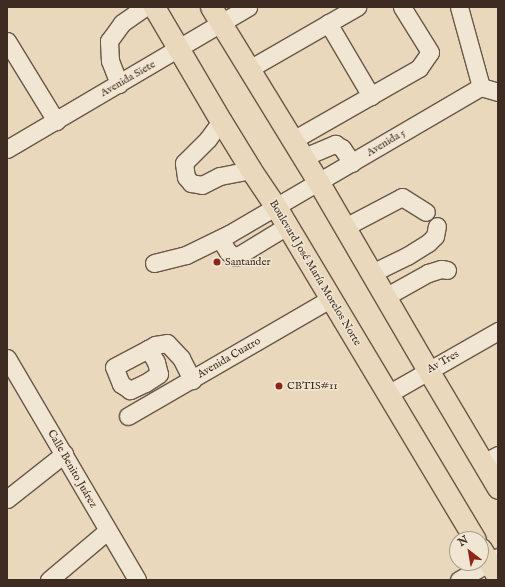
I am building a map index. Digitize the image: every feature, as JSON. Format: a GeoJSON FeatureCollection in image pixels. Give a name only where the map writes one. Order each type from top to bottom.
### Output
{"type":"FeatureCollection","features":[{"type":"Feature","properties":{"kind":"main road","name":"Boulevard José María Morelos Norte"},"geometry":{"type":"LineString","coordinates":[[154,7],[250,170],[276,207],[470,531]]}},
{"type":"Feature","properties":{"kind":"main road"},"geometry":{"type":"LineString","coordinates":[[216,15],[319,182],[428,370],[490,459],[498,488]]}},
{"type":"Feature","properties":{"kind":"street"},"geometry":{"type":"LineString","coordinates":[[119,84],[110,61],[109,41],[122,22],[145,7]]}},
{"type":"Feature","properties":{"kind":"street","name":"Avenida Siete"},"geometry":{"type":"LineString","coordinates":[[7,149],[180,49],[216,15],[248,7]]}},
{"type":"Feature","properties":{"kind":"street"},"geometry":{"type":"LineString","coordinates":[[249,69],[357,7]]}},
{"type":"Feature","properties":{"kind":"street"},"geometry":{"type":"LineString","coordinates":[[298,148],[371,96],[419,68],[430,52],[402,7]]}},
{"type":"Feature","properties":{"kind":"street"},"geometry":{"type":"LineString","coordinates":[[459,7],[481,87],[498,92]]}},
{"type":"Feature","properties":{"kind":"street"},"geometry":{"type":"LineString","coordinates":[[328,23],[371,96]]}},
{"type":"Feature","properties":{"kind":"street"},"geometry":{"type":"LineString","coordinates":[[7,41],[56,121]]}},
{"type":"Feature","properties":{"kind":"street","name":"Avenida 5"},"geometry":{"type":"LineString","coordinates":[[154,263],[186,255],[220,238],[276,207],[481,87]]}},
{"type":"Feature","properties":{"kind":"street"},"geometry":{"type":"LineString","coordinates":[[221,121],[208,139],[184,163],[186,177],[191,183],[202,186],[220,176],[250,170]]}},
{"type":"Feature","properties":{"kind":"street"},"geometry":{"type":"LineString","coordinates":[[298,148],[335,144],[342,148],[352,163]]}},
{"type":"Feature","properties":{"kind":"street"},"geometry":{"type":"LineString","coordinates":[[345,227],[402,197],[426,212]]}},
{"type":"Feature","properties":{"kind":"street"},"geometry":{"type":"LineString","coordinates":[[220,238],[228,252],[236,257],[287,226]]}},
{"type":"Feature","properties":{"kind":"street"},"geometry":{"type":"LineString","coordinates":[[372,274],[407,256],[428,243],[435,236],[437,226]]}},
{"type":"Feature","properties":{"kind":"street"},"geometry":{"type":"LineString","coordinates":[[385,297],[428,273],[441,268],[446,270]]}},
{"type":"Feature","properties":{"kind":"street","name":"Avenida Cuatro"},"geometry":{"type":"LineString","coordinates":[[128,416],[330,299]]}},
{"type":"Feature","properties":{"kind":"street","name":"Av Tres"},"geometry":{"type":"LineString","coordinates":[[388,394],[498,331]]}},
{"type":"Feature","properties":{"kind":"street"},"geometry":{"type":"LineString","coordinates":[[148,349],[167,343],[181,358],[192,380]]}},
{"type":"Feature","properties":{"kind":"street","name":"Calle Benito Juárez"},"geometry":{"type":"LineString","coordinates":[[9,367],[64,454],[107,531],[137,580]]}},
{"type":"Feature","properties":{"kind":"street"},"geometry":{"type":"LineString","coordinates":[[7,499],[64,454]]}},
{"type":"Feature","properties":{"kind":"street"},"geometry":{"type":"LineString","coordinates":[[49,580],[107,531]]}},
{"type":"Feature","properties":{"kind":"street"},"geometry":{"type":"LineString","coordinates":[[459,580],[492,561]]}},
{"type":"Feature","properties":{"kind":"place","name":"Santander"},"geometry":{"type":"Point","coordinates":[217,262]}},
{"type":"Feature","properties":{"kind":"place","name":"CBTIS#11"},"geometry":{"type":"Point","coordinates":[279,386]}}]}
